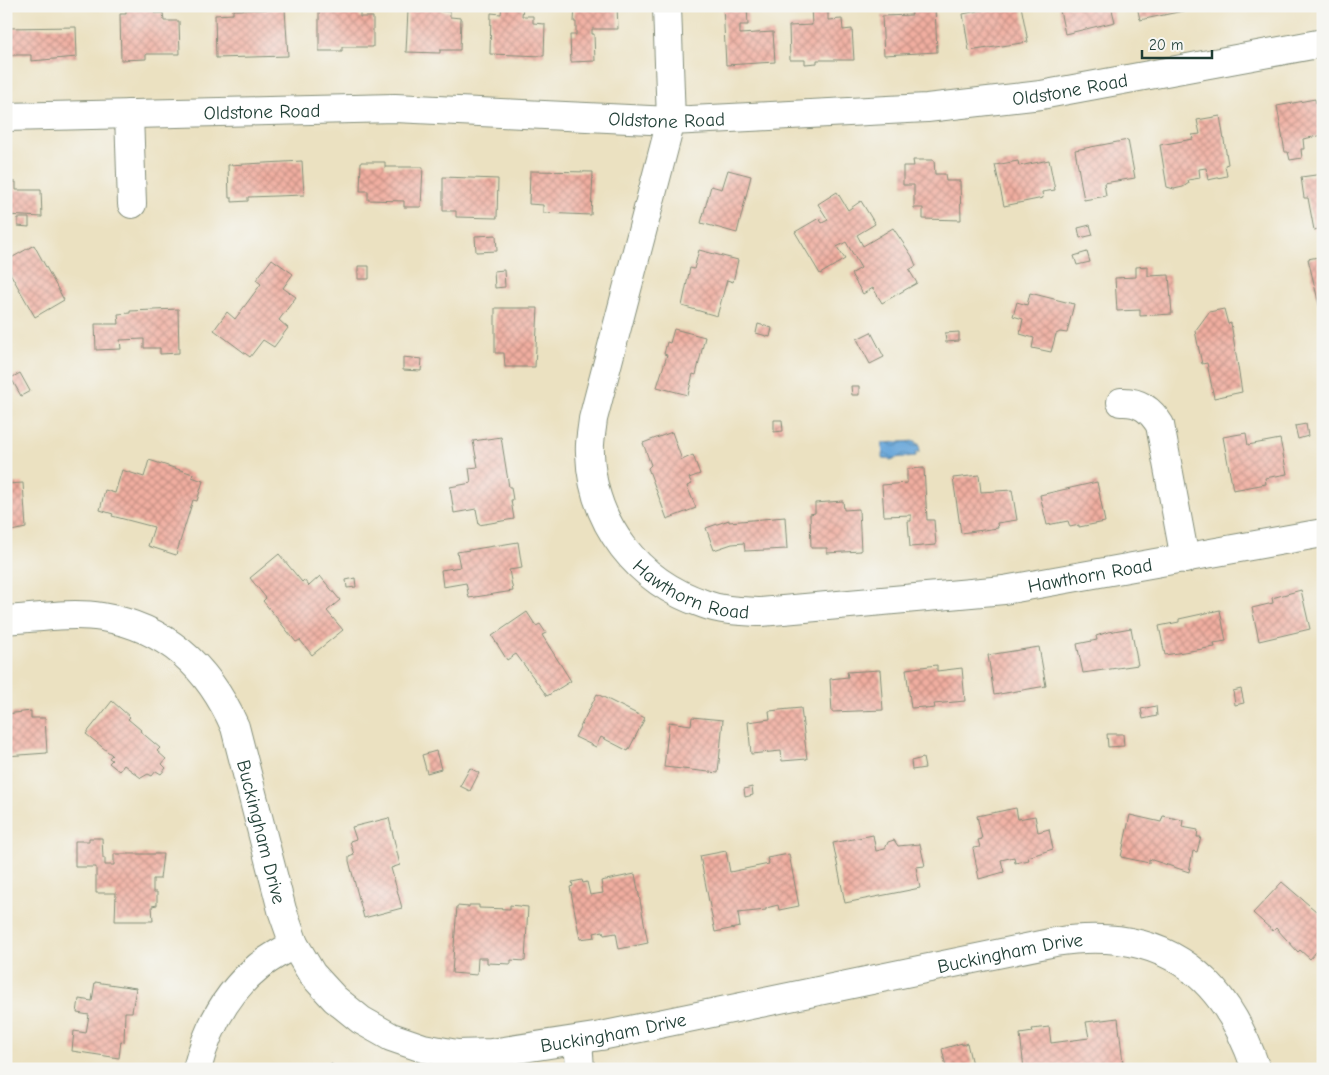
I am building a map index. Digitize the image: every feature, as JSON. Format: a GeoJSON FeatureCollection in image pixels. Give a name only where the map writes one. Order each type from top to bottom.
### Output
{"type":"FeatureCollection","features":[{"type":"Feature","properties":{"kind":"street","name":"Hawthorn Road"},"geometry":{"type":"LineString","coordinates":[[667,6],[671,121],[593,419],[590,452],[592,479],[601,510],[624,549],[650,576],[674,592],[705,605],[732,611],[761,612],[1004,590],[1323,533]]}},
{"type":"Feature","properties":{"kind":"street","name":"Oldstone Road"},"geometry":{"type":"LineString","coordinates":[[6,117],[395,108],[671,121],[927,108],[1041,95],[1323,43]]}},
{"type":"Feature","properties":{"kind":"street"},"geometry":{"type":"LineString","coordinates":[[129,114],[132,204]]}},
{"type":"Feature","properties":{"kind":"street"},"geometry":{"type":"LineString","coordinates":[[1121,402],[1139,404],[1153,413],[1160,425],[1186,559]]}},
{"type":"Feature","properties":{"kind":"street","name":"Buckingham Drive"},"geometry":{"type":"LineString","coordinates":[[6,620],[73,616],[102,617],[135,625],[160,637],[184,653],[207,677],[223,701],[235,727],[282,910],[294,944],[312,974],[335,999],[361,1020],[391,1037],[423,1048],[457,1054],[491,1053],[578,1040],[1055,942],[1083,938],[1117,939],[1144,945],[1170,956],[1194,971],[1215,990],[1232,1012],[1246,1037],[1256,1069]]}},
{"type":"Feature","properties":{"kind":"street"},"geometry":{"type":"LineString","coordinates":[[197,1069],[206,1039],[219,1012],[237,987],[259,966],[294,944]]}},
{"type":"Feature","properties":{"kind":"street"},"geometry":{"type":"LineString","coordinates":[[578,1040],[580,1069]]}},
{"type":"Feature","properties":{"kind":"water"},"geometry":{"type":"Polygon","coordinates":[[[916,441],[916,444],[919,444],[920,452],[916,452],[916,456],[894,458],[893,460],[883,459],[882,443],[916,441]]]}},
{"type":"Feature","properties":{"kind":"building"},"geometry":{"type":"Polygon","coordinates":[[[126,6],[154,6],[154,13],[163,13],[164,21],[179,21],[180,54],[146,54],[146,59],[121,60],[120,14],[126,14],[126,6]]]}},
{"type":"Feature","properties":{"kind":"building"},"geometry":{"type":"Polygon","coordinates":[[[331,6],[349,6],[349,10],[360,10],[360,17],[373,17],[373,47],[342,47],[342,51],[319,51],[319,10],[331,10],[331,6]]]}},
{"type":"Feature","properties":{"kind":"building"},"geometry":{"type":"Polygon","coordinates":[[[418,6],[442,6],[441,11],[450,12],[450,17],[461,18],[460,50],[440,50],[440,53],[406,52],[408,10],[418,10],[418,6]]]}},
{"type":"Feature","properties":{"kind":"building"},"geometry":{"type":"Polygon","coordinates":[[[502,6],[523,6],[522,16],[533,16],[533,23],[545,24],[544,56],[490,54],[491,13],[501,14],[502,6]]]}},
{"type":"Feature","properties":{"kind":"building"},"geometry":{"type":"Polygon","coordinates":[[[575,6],[617,6],[618,29],[592,29],[592,34],[594,34],[595,61],[571,62],[570,35],[576,35],[576,22],[574,22],[575,6]]]}},
{"type":"Feature","properties":{"kind":"building"},"geometry":{"type":"Polygon","coordinates":[[[723,6],[747,6],[748,25],[740,25],[740,34],[773,32],[775,62],[726,65],[723,6]]]}},
{"type":"Feature","properties":{"kind":"building"},"geometry":{"type":"Polygon","coordinates":[[[828,6],[828,20],[842,19],[843,30],[852,29],[854,60],[817,60],[817,63],[805,64],[805,60],[790,60],[789,26],[812,25],[811,7],[828,6]]]}},
{"type":"Feature","properties":{"kind":"building"},"geometry":{"type":"Polygon","coordinates":[[[911,6],[935,6],[937,52],[884,55],[882,16],[912,15],[911,6]]]}},
{"type":"Feature","properties":{"kind":"building"},"geometry":{"type":"Polygon","coordinates":[[[1002,6],[1021,6],[1028,42],[969,51],[963,14],[1002,6]]]}},
{"type":"Feature","properties":{"kind":"building"},"geometry":{"type":"Polygon","coordinates":[[[1059,6],[1111,6],[1115,22],[1065,34],[1059,6]]]}},
{"type":"Feature","properties":{"kind":"building"},"geometry":{"type":"Polygon","coordinates":[[[1137,6],[1202,6],[1202,7],[1140,20],[1137,6]]]}},
{"type":"Feature","properties":{"kind":"building"},"geometry":{"type":"Polygon","coordinates":[[[285,9],[288,56],[216,58],[215,15],[233,14],[233,10],[285,9]]]}},
{"type":"Feature","properties":{"kind":"building"},"geometry":{"type":"Polygon","coordinates":[[[76,27],[77,57],[31,61],[31,55],[6,55],[6,28],[76,27]]]}},
{"type":"Feature","properties":{"kind":"building"},"geometry":{"type":"Polygon","coordinates":[[[1315,99],[1316,103],[1323,102],[1323,135],[1303,139],[1304,149],[1301,149],[1302,158],[1290,160],[1288,152],[1285,152],[1277,106],[1315,99]]]}},
{"type":"Feature","properties":{"kind":"building"},"geometry":{"type":"Polygon","coordinates":[[[1220,116],[1228,164],[1225,165],[1227,176],[1208,180],[1206,168],[1199,169],[1200,178],[1188,180],[1189,183],[1183,187],[1174,189],[1167,187],[1160,145],[1193,139],[1192,135],[1200,134],[1197,120],[1220,116]]]}},
{"type":"Feature","properties":{"kind":"building"},"geometry":{"type":"Polygon","coordinates":[[[1128,140],[1135,178],[1104,183],[1106,196],[1084,200],[1075,150],[1128,140]]]}},
{"type":"Feature","properties":{"kind":"building"},"geometry":{"type":"Polygon","coordinates":[[[913,160],[934,160],[935,174],[945,174],[946,181],[960,181],[961,220],[923,219],[923,208],[914,208],[914,185],[903,185],[903,166],[914,166],[913,160]]]}},
{"type":"Feature","properties":{"kind":"building"},"geometry":{"type":"Polygon","coordinates":[[[1049,160],[1055,190],[1042,192],[1043,198],[1004,206],[995,165],[1018,161],[1019,166],[1049,160]]]}},
{"type":"Feature","properties":{"kind":"building"},"geometry":{"type":"Polygon","coordinates":[[[302,161],[304,195],[248,197],[248,201],[232,202],[232,198],[229,198],[228,165],[302,161]]]}},
{"type":"Feature","properties":{"kind":"building"},"geometry":{"type":"Polygon","coordinates":[[[361,162],[385,162],[385,167],[423,167],[421,207],[404,207],[404,201],[368,200],[368,191],[360,191],[361,162]]]}},
{"type":"Feature","properties":{"kind":"building"},"geometry":{"type":"Polygon","coordinates":[[[728,170],[751,176],[737,233],[701,223],[711,186],[722,189],[728,170]]]}},
{"type":"Feature","properties":{"kind":"building"},"geometry":{"type":"Polygon","coordinates":[[[530,171],[593,172],[591,215],[543,213],[543,205],[529,204],[530,171]]]}},
{"type":"Feature","properties":{"kind":"building"},"geometry":{"type":"Polygon","coordinates":[[[1323,174],[1323,228],[1314,230],[1308,198],[1304,198],[1301,177],[1323,174]]]}},
{"type":"Feature","properties":{"kind":"building"},"geometry":{"type":"Polygon","coordinates":[[[443,177],[498,179],[497,218],[456,217],[456,211],[443,211],[443,177]]]}},
{"type":"Feature","properties":{"kind":"building"},"geometry":{"type":"Polygon","coordinates":[[[6,182],[16,182],[16,190],[41,190],[42,217],[6,215],[6,182]]]}},
{"type":"Feature","properties":{"kind":"building"},"geometry":{"type":"Polygon","coordinates":[[[837,192],[848,210],[861,201],[875,224],[857,235],[863,246],[893,228],[912,256],[916,266],[909,270],[917,283],[882,303],[873,288],[863,294],[851,274],[861,268],[846,242],[837,247],[845,259],[820,274],[795,232],[819,218],[822,223],[828,220],[818,204],[837,192]]]}},
{"type":"Feature","properties":{"kind":"building"},"geometry":{"type":"Polygon","coordinates":[[[18,218],[29,218],[29,227],[18,226],[18,218]]]}},
{"type":"Feature","properties":{"kind":"building"},"geometry":{"type":"Polygon","coordinates":[[[1090,225],[1093,235],[1080,238],[1078,228],[1090,225]]]}},
{"type":"Feature","properties":{"kind":"building"},"geometry":{"type":"Polygon","coordinates":[[[496,235],[497,251],[476,252],[475,236],[496,235]]]}},
{"type":"Feature","properties":{"kind":"building"},"geometry":{"type":"Polygon","coordinates":[[[34,245],[64,300],[35,317],[6,266],[6,261],[34,245]]]}},
{"type":"Feature","properties":{"kind":"building"},"geometry":{"type":"Polygon","coordinates":[[[699,250],[738,260],[733,282],[727,280],[717,316],[682,306],[690,268],[694,269],[699,250]]]}},
{"type":"Feature","properties":{"kind":"building"},"geometry":{"type":"Polygon","coordinates":[[[1087,252],[1090,262],[1077,265],[1074,256],[1087,252]]]}},
{"type":"Feature","properties":{"kind":"building"},"geometry":{"type":"Polygon","coordinates":[[[1323,256],[1323,317],[1322,317],[1308,259],[1323,256]]]}},
{"type":"Feature","properties":{"kind":"building"},"geometry":{"type":"Polygon","coordinates":[[[272,259],[293,274],[283,288],[296,297],[279,320],[288,328],[274,347],[263,340],[250,357],[214,330],[227,312],[235,319],[261,284],[256,280],[272,259]]]}},
{"type":"Feature","properties":{"kind":"building"},"geometry":{"type":"Polygon","coordinates":[[[358,266],[369,266],[369,279],[358,279],[358,266]]]}},
{"type":"Feature","properties":{"kind":"building"},"geometry":{"type":"Polygon","coordinates":[[[1148,266],[1148,276],[1169,275],[1172,314],[1140,316],[1140,310],[1117,311],[1115,278],[1136,277],[1136,267],[1148,266]]]}},
{"type":"Feature","properties":{"kind":"building"},"geometry":{"type":"Polygon","coordinates":[[[504,270],[505,287],[495,288],[494,271],[504,270]]]}},
{"type":"Feature","properties":{"kind":"building"},"geometry":{"type":"Polygon","coordinates":[[[1030,293],[1074,304],[1067,333],[1060,332],[1056,334],[1051,352],[1032,348],[1034,338],[1020,334],[1023,319],[1013,316],[1017,302],[1027,305],[1030,293]]]}},
{"type":"Feature","properties":{"kind":"building"},"geometry":{"type":"Polygon","coordinates":[[[495,308],[538,308],[535,367],[505,367],[504,353],[495,353],[495,308]]]}},
{"type":"Feature","properties":{"kind":"building"},"geometry":{"type":"Polygon","coordinates":[[[178,309],[179,353],[160,354],[160,348],[144,348],[144,339],[120,340],[121,349],[96,350],[95,324],[119,324],[118,314],[130,313],[130,311],[178,309]]]}},
{"type":"Feature","properties":{"kind":"building"},"geometry":{"type":"Polygon","coordinates":[[[1224,309],[1228,324],[1231,323],[1242,392],[1214,398],[1207,363],[1202,364],[1195,331],[1209,312],[1224,309]]]}},
{"type":"Feature","properties":{"kind":"building"},"geometry":{"type":"Polygon","coordinates":[[[758,324],[772,328],[770,337],[756,333],[758,324]]]}},
{"type":"Feature","properties":{"kind":"building"},"geometry":{"type":"Polygon","coordinates":[[[674,329],[705,337],[696,375],[693,374],[688,395],[657,387],[667,355],[664,354],[667,342],[670,343],[674,329]]]}},
{"type":"Feature","properties":{"kind":"building"},"geometry":{"type":"Polygon","coordinates":[[[871,332],[884,357],[870,364],[857,339],[871,332]]]}},
{"type":"Feature","properties":{"kind":"building"},"geometry":{"type":"Polygon","coordinates":[[[959,332],[959,341],[946,342],[945,333],[959,332]]]}},
{"type":"Feature","properties":{"kind":"building"},"geometry":{"type":"Polygon","coordinates":[[[403,357],[422,359],[421,371],[403,370],[403,357]]]}},
{"type":"Feature","properties":{"kind":"building"},"geometry":{"type":"Polygon","coordinates":[[[20,373],[30,391],[21,396],[11,378],[20,373]]]}},
{"type":"Feature","properties":{"kind":"building"},"geometry":{"type":"Polygon","coordinates":[[[851,386],[859,386],[859,395],[852,395],[851,386]]]}},
{"type":"Feature","properties":{"kind":"building"},"geometry":{"type":"Polygon","coordinates":[[[774,420],[782,420],[783,431],[774,432],[774,420]]]}},
{"type":"Feature","properties":{"kind":"building"},"geometry":{"type":"Polygon","coordinates":[[[1306,424],[1308,436],[1298,439],[1295,426],[1306,424]]]}},
{"type":"Feature","properties":{"kind":"building"},"geometry":{"type":"Polygon","coordinates":[[[672,432],[682,460],[693,455],[700,474],[689,478],[692,484],[687,486],[696,508],[667,519],[648,468],[651,465],[643,443],[672,432]]]}},
{"type":"Feature","properties":{"kind":"building"},"geometry":{"type":"Polygon","coordinates":[[[1246,433],[1248,445],[1280,439],[1287,474],[1265,478],[1266,484],[1233,490],[1223,437],[1246,433]]]}},
{"type":"Feature","properties":{"kind":"building"},"geometry":{"type":"Polygon","coordinates":[[[501,437],[509,487],[511,487],[514,519],[479,525],[476,509],[454,513],[450,487],[471,483],[469,468],[478,467],[473,441],[501,437]]]}},
{"type":"Feature","properties":{"kind":"building"},"geometry":{"type":"Polygon","coordinates":[[[149,460],[193,474],[192,477],[203,481],[197,501],[193,500],[176,555],[148,546],[154,527],[112,516],[113,514],[100,510],[105,490],[115,493],[122,470],[144,477],[149,460]]]}},
{"type":"Feature","properties":{"kind":"building"},"geometry":{"type":"Polygon","coordinates":[[[924,468],[927,520],[934,520],[936,545],[910,547],[908,521],[911,521],[911,515],[884,516],[882,485],[907,483],[907,469],[924,468]]]}},
{"type":"Feature","properties":{"kind":"building"},"geometry":{"type":"Polygon","coordinates":[[[979,475],[981,492],[1012,490],[1017,520],[997,523],[998,528],[961,533],[953,478],[979,475]]]}},
{"type":"Feature","properties":{"kind":"building"},"geometry":{"type":"Polygon","coordinates":[[[1097,482],[1105,522],[1079,527],[1079,525],[1070,527],[1068,521],[1047,525],[1040,495],[1097,482]]]}},
{"type":"Feature","properties":{"kind":"building"},"geometry":{"type":"Polygon","coordinates":[[[23,483],[26,528],[6,532],[6,484],[23,483]]]}},
{"type":"Feature","properties":{"kind":"building"},"geometry":{"type":"Polygon","coordinates":[[[843,501],[844,510],[859,509],[861,551],[827,553],[827,548],[811,548],[810,514],[815,513],[815,503],[843,501]]]}},
{"type":"Feature","properties":{"kind":"building"},"geometry":{"type":"Polygon","coordinates":[[[785,517],[787,549],[745,551],[744,543],[732,544],[714,550],[706,528],[729,520],[729,522],[785,517]]]}},
{"type":"Feature","properties":{"kind":"building"},"geometry":{"type":"Polygon","coordinates":[[[518,542],[522,568],[509,570],[513,591],[469,598],[466,583],[443,587],[441,570],[460,567],[457,552],[518,542]]]}},
{"type":"Feature","properties":{"kind":"building"},"geometry":{"type":"Polygon","coordinates":[[[279,554],[302,582],[304,580],[309,586],[320,576],[340,600],[327,611],[343,630],[312,655],[300,640],[296,642],[263,601],[266,598],[250,578],[279,554]]]}},
{"type":"Feature","properties":{"kind":"building"},"geometry":{"type":"Polygon","coordinates":[[[355,578],[356,587],[347,588],[346,580],[355,578]]]}},
{"type":"Feature","properties":{"kind":"building"},"geometry":{"type":"Polygon","coordinates":[[[1301,590],[1310,629],[1259,641],[1252,608],[1273,603],[1272,598],[1301,590]]]}},
{"type":"Feature","properties":{"kind":"building"},"geometry":{"type":"Polygon","coordinates":[[[1220,610],[1226,641],[1214,643],[1215,647],[1165,655],[1159,626],[1179,622],[1179,619],[1220,610]]]}},
{"type":"Feature","properties":{"kind":"building"},"geometry":{"type":"Polygon","coordinates":[[[527,612],[536,626],[540,624],[546,633],[542,635],[571,681],[547,696],[516,654],[507,660],[492,636],[527,612]]]}},
{"type":"Feature","properties":{"kind":"building"},"geometry":{"type":"Polygon","coordinates":[[[1131,628],[1138,665],[1083,673],[1077,644],[1097,640],[1096,636],[1108,632],[1131,628]]]}},
{"type":"Feature","properties":{"kind":"building"},"geometry":{"type":"Polygon","coordinates":[[[1039,647],[1046,686],[994,695],[988,655],[1039,647]]]}},
{"type":"Feature","properties":{"kind":"building"},"geometry":{"type":"Polygon","coordinates":[[[937,665],[937,671],[962,668],[965,701],[934,704],[935,708],[911,708],[906,669],[937,665]]]}},
{"type":"Feature","properties":{"kind":"building"},"geometry":{"type":"Polygon","coordinates":[[[880,670],[883,710],[832,712],[830,679],[848,677],[847,672],[880,670]]]}},
{"type":"Feature","properties":{"kind":"building"},"geometry":{"type":"Polygon","coordinates":[[[1241,689],[1244,703],[1235,705],[1233,691],[1241,689]]]}},
{"type":"Feature","properties":{"kind":"building"},"geometry":{"type":"Polygon","coordinates":[[[597,694],[645,718],[628,751],[601,737],[596,747],[575,737],[597,694]]]}},
{"type":"Feature","properties":{"kind":"building"},"geometry":{"type":"Polygon","coordinates":[[[112,701],[130,717],[128,719],[140,731],[160,748],[157,751],[166,759],[162,764],[166,768],[161,774],[156,771],[152,776],[148,774],[141,778],[124,765],[119,771],[109,763],[112,760],[109,758],[112,755],[86,734],[112,701]]]}},
{"type":"Feature","properties":{"kind":"building"},"geometry":{"type":"Polygon","coordinates":[[[1156,706],[1157,716],[1143,719],[1141,709],[1156,706]]]}},
{"type":"Feature","properties":{"kind":"building"},"geometry":{"type":"Polygon","coordinates":[[[801,708],[807,759],[782,761],[781,751],[751,754],[748,722],[770,719],[769,711],[801,708]]]}},
{"type":"Feature","properties":{"kind":"building"},"geometry":{"type":"Polygon","coordinates":[[[31,711],[31,718],[45,718],[47,753],[6,756],[6,714],[31,711]]]}},
{"type":"Feature","properties":{"kind":"building"},"geometry":{"type":"Polygon","coordinates":[[[692,717],[723,720],[718,773],[664,767],[669,722],[691,725],[692,717]]]}},
{"type":"Feature","properties":{"kind":"building"},"geometry":{"type":"Polygon","coordinates":[[[1107,734],[1123,734],[1124,746],[1108,747],[1107,734]]]}},
{"type":"Feature","properties":{"kind":"building"},"geometry":{"type":"Polygon","coordinates":[[[436,751],[441,769],[427,773],[422,755],[436,751]]]}},
{"type":"Feature","properties":{"kind":"building"},"geometry":{"type":"Polygon","coordinates":[[[923,758],[925,768],[912,770],[911,761],[923,758]]]}},
{"type":"Feature","properties":{"kind":"building"},"geometry":{"type":"Polygon","coordinates":[[[470,768],[479,773],[470,791],[460,786],[470,768]]]}},
{"type":"Feature","properties":{"kind":"building"},"geometry":{"type":"Polygon","coordinates":[[[752,787],[753,795],[745,797],[744,789],[752,787]]]}},
{"type":"Feature","properties":{"kind":"building"},"geometry":{"type":"Polygon","coordinates":[[[1016,808],[1018,819],[1035,816],[1038,832],[1049,829],[1053,849],[1028,857],[1029,860],[1015,863],[1014,857],[1001,860],[1004,872],[979,879],[973,848],[980,847],[978,840],[982,839],[977,816],[1016,808]]]}},
{"type":"Feature","properties":{"kind":"building"},"geometry":{"type":"Polygon","coordinates":[[[1130,815],[1161,822],[1163,816],[1183,820],[1182,827],[1198,830],[1197,837],[1201,837],[1197,852],[1193,851],[1189,872],[1149,859],[1149,863],[1121,857],[1130,815]]]}},
{"type":"Feature","properties":{"kind":"building"},"geometry":{"type":"Polygon","coordinates":[[[389,818],[400,865],[391,868],[402,908],[364,918],[349,861],[349,857],[354,855],[350,841],[356,839],[352,827],[389,818]]]}},
{"type":"Feature","properties":{"kind":"building"},"geometry":{"type":"Polygon","coordinates":[[[873,835],[876,851],[885,849],[888,842],[894,840],[898,846],[920,844],[925,866],[916,867],[920,888],[845,903],[833,843],[873,835]]]}},
{"type":"Feature","properties":{"kind":"building"},"geometry":{"type":"Polygon","coordinates":[[[89,838],[102,838],[105,865],[114,865],[114,854],[163,854],[160,879],[153,879],[153,892],[157,892],[157,905],[152,906],[153,921],[115,921],[116,893],[96,893],[96,867],[75,867],[75,841],[89,841],[89,838]]]}},
{"type":"Feature","properties":{"kind":"building"},"geometry":{"type":"Polygon","coordinates":[[[726,851],[730,872],[769,864],[767,858],[789,854],[799,906],[779,910],[778,905],[766,908],[766,910],[738,913],[740,927],[715,932],[700,856],[726,851]]]}},
{"type":"Feature","properties":{"kind":"building"},"geometry":{"type":"Polygon","coordinates":[[[635,874],[648,943],[619,949],[616,933],[604,935],[603,931],[594,933],[595,937],[580,939],[570,887],[573,886],[572,882],[582,880],[583,883],[587,882],[590,895],[603,893],[601,881],[635,874]]]}},
{"type":"Feature","properties":{"kind":"building"},"geometry":{"type":"Polygon","coordinates":[[[1282,882],[1323,917],[1323,944],[1310,959],[1300,950],[1298,952],[1276,928],[1273,931],[1253,913],[1282,882]]]}},
{"type":"Feature","properties":{"kind":"building"},"geometry":{"type":"Polygon","coordinates":[[[469,905],[479,905],[479,908],[510,909],[510,905],[528,907],[525,961],[511,960],[511,964],[487,963],[487,958],[478,958],[477,975],[452,973],[457,906],[469,907],[469,905]]]}},
{"type":"Feature","properties":{"kind":"building"},"geometry":{"type":"Polygon","coordinates":[[[95,982],[136,988],[132,1012],[125,1012],[124,1042],[121,1041],[119,1058],[72,1051],[74,1031],[86,1033],[89,1015],[77,1013],[79,999],[92,1001],[95,982]]]}},
{"type":"Feature","properties":{"kind":"building"},"geometry":{"type":"Polygon","coordinates":[[[1118,1018],[1123,1063],[1107,1066],[1107,1069],[1024,1069],[1020,1034],[1033,1032],[1032,1029],[1049,1027],[1051,1043],[1089,1038],[1086,1022],[1118,1018]]]}},
{"type":"Feature","properties":{"kind":"building"},"geometry":{"type":"Polygon","coordinates":[[[962,1043],[962,1045],[967,1043],[973,1069],[942,1069],[946,1067],[942,1049],[962,1043]]]}},
{"type":"Feature","properties":{"kind":"building"},"geometry":{"type":"Polygon","coordinates":[[[860,1062],[862,1069],[835,1069],[834,1067],[860,1062]]]}},
{"type":"Feature","properties":{"kind":"building"},"geometry":{"type":"Polygon","coordinates":[[[332,1064],[334,1069],[321,1069],[332,1064]]]}}]}
